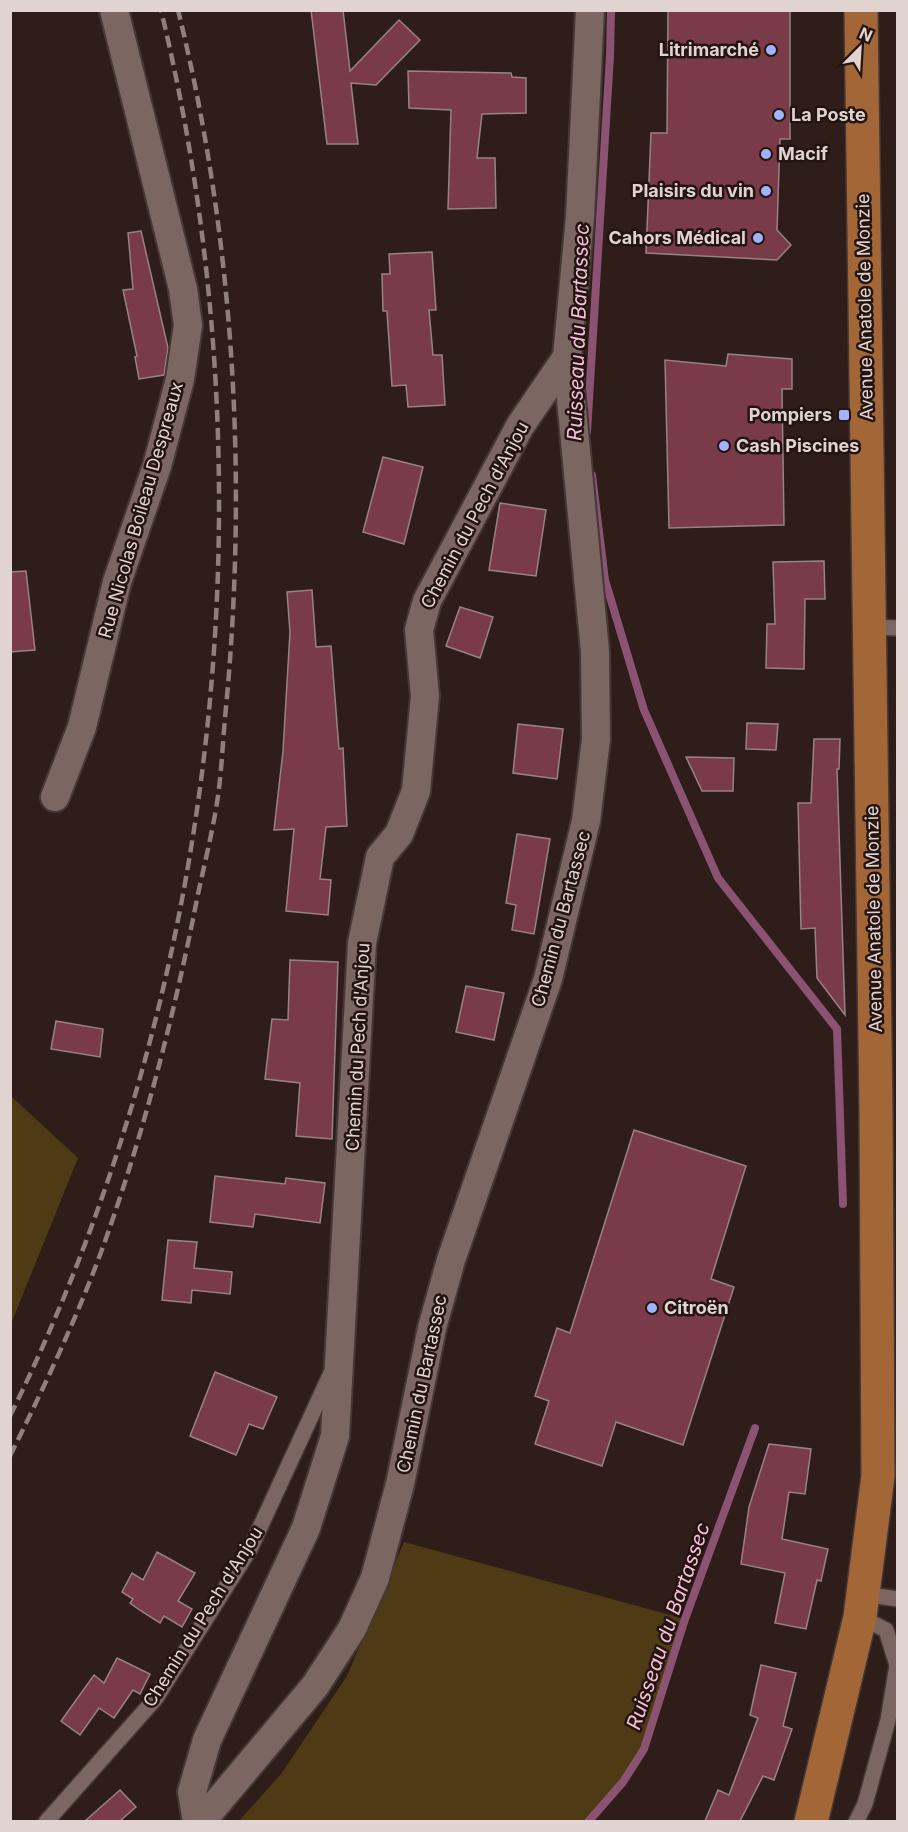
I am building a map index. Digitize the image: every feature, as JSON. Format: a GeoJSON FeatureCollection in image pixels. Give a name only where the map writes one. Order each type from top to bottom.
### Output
{"type":"FeatureCollection","features":[{"type":"Feature","properties":{"kind":"main road","name":"Avenue Anatole de Monzie"},"geometry":{"type":"LineString","coordinates":[[811,1821],[861,1605],[878,1476],[876,1077],[883,627],[861,10]]}},
{"type":"Feature","properties":{"kind":"street","name":"Rue Nicolas Boileau Despreaux"},"geometry":{"type":"LineString","coordinates":[[55,797],[81,727],[117,582],[157,466],[180,379],[188,325],[183,289],[114,10]]}},
{"type":"Feature","properties":{"kind":"street","name":"Chemin du Bartassec"},"geometry":{"type":"LineString","coordinates":[[199,1821],[315,1686],[352,1629],[375,1578],[400,1484],[432,1328],[451,1260],[548,979],[565,919],[586,821],[596,739],[595,651],[567,357],[580,217],[590,10]]}},
{"type":"Feature","properties":{"kind":"street","name":"Chemin du Pech d'Anjou"},"geometry":{"type":"LineString","coordinates":[[199,1821],[192,1792],[207,1740],[306,1528],[335,1436],[362,943],[380,857],[399,834],[416,791],[425,696],[419,630],[427,601],[514,437],[567,357]]}},
{"type":"Feature","properties":{"kind":"lane","name":"Chemin du Pech d'Anjou"},"geometry":{"type":"LineString","coordinates":[[46,1821],[156,1698],[250,1549],[339,1355]]}},
{"type":"Feature","properties":{"kind":"lane"},"geometry":{"type":"LineString","coordinates":[[861,1605],[897,1599]]}},
{"type":"Feature","properties":{"kind":"lane"},"geometry":{"type":"LineString","coordinates":[[856,1821],[865,1804],[888,1720],[897,1665],[886,1630],[861,1605]]}},
{"type":"Feature","properties":{"kind":"shaded area"},"geometry":{"type":"Polygon","coordinates":[[[11,1096],[78,1158],[11,1324],[11,1096]]]}},
{"type":"Feature","properties":{"kind":"shaded area"},"geometry":{"type":"Polygon","coordinates":[[[404,1542],[685,1619],[644,1749],[623,1782],[588,1821],[238,1822],[281,1774],[347,1676],[404,1542]]]}},
{"type":"Feature","properties":{"kind":"building"},"geometry":{"type":"Polygon","coordinates":[[[311,10],[343,10],[350,71],[399,20],[420,40],[376,85],[351,83],[358,144],[327,144],[311,10]]]}},
{"type":"Feature","properties":{"kind":"building"},"geometry":{"type":"Polygon","coordinates":[[[668,10],[790,10],[790,139],[780,139],[777,230],[791,245],[777,260],[646,253],[651,133],[667,133],[668,10]]]}},
{"type":"Feature","properties":{"kind":"building"},"geometry":{"type":"Polygon","coordinates":[[[408,71],[511,73],[512,77],[526,78],[526,113],[482,114],[477,158],[495,158],[496,208],[448,209],[451,110],[409,108],[408,71]]]}},
{"type":"Feature","properties":{"kind":"building"},"geometry":{"type":"Polygon","coordinates":[[[141,231],[168,348],[164,375],[139,379],[135,357],[137,356],[123,290],[133,289],[128,233],[141,231]]]}},
{"type":"Feature","properties":{"kind":"building"},"geometry":{"type":"Polygon","coordinates":[[[432,252],[436,310],[429,310],[433,355],[442,355],[445,405],[408,407],[406,385],[392,386],[387,311],[383,311],[382,274],[390,274],[389,254],[432,252]]]}},
{"type":"Feature","properties":{"kind":"building"},"geometry":{"type":"Polygon","coordinates":[[[728,354],[792,359],[792,389],[782,389],[784,525],[669,528],[665,360],[726,366],[728,354]]]}},
{"type":"Feature","properties":{"kind":"building"},"geometry":{"type":"Polygon","coordinates":[[[383,457],[423,467],[404,544],[363,532],[383,457]]]}},
{"type":"Feature","properties":{"kind":"building"},"geometry":{"type":"Polygon","coordinates":[[[500,503],[546,510],[536,576],[489,570],[500,503]]]}},
{"type":"Feature","properties":{"kind":"building"},"geometry":{"type":"Polygon","coordinates":[[[824,561],[825,599],[805,599],[804,669],[766,668],[767,624],[775,624],[773,562],[824,561]]]}},
{"type":"Feature","properties":{"kind":"building"},"geometry":{"type":"Polygon","coordinates":[[[26,571],[35,650],[10,652],[10,572],[26,571]]]}},
{"type":"Feature","properties":{"kind":"building"},"geometry":{"type":"Polygon","coordinates":[[[312,590],[316,647],[331,646],[339,749],[343,748],[347,826],[326,827],[320,879],[331,880],[328,915],[286,911],[294,829],[274,830],[283,751],[290,632],[287,592],[312,590]]]}},
{"type":"Feature","properties":{"kind":"building"},"geometry":{"type":"Polygon","coordinates":[[[460,607],[493,617],[480,658],[446,646],[460,607]]]}},
{"type":"Feature","properties":{"kind":"building"},"geometry":{"type":"Polygon","coordinates":[[[747,723],[778,724],[776,750],[746,749],[747,723]]]}},
{"type":"Feature","properties":{"kind":"building"},"geometry":{"type":"Polygon","coordinates":[[[518,724],[563,729],[557,779],[513,773],[518,724]]]}},
{"type":"Feature","properties":{"kind":"building"},"geometry":{"type":"Polygon","coordinates":[[[814,739],[840,739],[839,769],[837,769],[845,1015],[817,978],[815,928],[801,929],[798,803],[811,803],[814,739]]]}},
{"type":"Feature","properties":{"kind":"building"},"geometry":{"type":"Polygon","coordinates":[[[686,757],[734,758],[733,791],[702,791],[686,757]]]}},
{"type":"Feature","properties":{"kind":"building"},"geometry":{"type":"Polygon","coordinates":[[[517,834],[550,839],[534,934],[512,930],[516,905],[506,903],[517,834]]]}},
{"type":"Feature","properties":{"kind":"building"},"geometry":{"type":"Polygon","coordinates":[[[290,960],[338,962],[332,1139],[296,1136],[300,1083],[265,1079],[272,1019],[288,1020],[290,960]]]}},
{"type":"Feature","properties":{"kind":"building"},"geometry":{"type":"Polygon","coordinates":[[[466,986],[504,993],[494,1040],[456,1032],[466,986]]]}},
{"type":"Feature","properties":{"kind":"building"},"geometry":{"type":"Polygon","coordinates":[[[56,1021],[103,1029],[100,1057],[51,1049],[56,1021]]]}},
{"type":"Feature","properties":{"kind":"building","name":"Citroën"},"geometry":{"type":"Polygon","coordinates":[[[634,1130],[746,1166],[711,1279],[734,1287],[683,1445],[616,1422],[602,1466],[535,1444],[549,1401],[535,1396],[557,1328],[570,1333],[634,1130]]]}},
{"type":"Feature","properties":{"kind":"building"},"geometry":{"type":"Polygon","coordinates":[[[215,1176],[285,1184],[286,1178],[325,1183],[320,1223],[255,1214],[253,1227],[210,1222],[215,1176]]]}},
{"type":"Feature","properties":{"kind":"building"},"geometry":{"type":"Polygon","coordinates":[[[168,1240],[197,1242],[194,1268],[232,1272],[230,1294],[192,1290],[191,1303],[162,1300],[168,1240]]]}},
{"type":"Feature","properties":{"kind":"building"},"geometry":{"type":"Polygon","coordinates":[[[215,1372],[277,1397],[263,1429],[249,1424],[236,1455],[190,1436],[215,1372]]]}},
{"type":"Feature","properties":{"kind":"building"},"geometry":{"type":"Polygon","coordinates":[[[769,1444],[811,1449],[805,1494],[789,1492],[782,1539],[828,1549],[821,1581],[817,1580],[806,1629],[775,1623],[785,1573],[741,1564],[749,1507],[769,1444]]]}},
{"type":"Feature","properties":{"kind":"building"},"geometry":{"type":"Polygon","coordinates":[[[157,1552],[195,1573],[178,1601],[192,1609],[182,1627],[164,1616],[160,1623],[130,1603],[133,1599],[122,1592],[132,1573],[143,1580],[157,1552]]]}},
{"type":"Feature","properties":{"kind":"building"},"geometry":{"type":"Polygon","coordinates":[[[117,1658],[150,1674],[140,1694],[133,1690],[114,1718],[99,1708],[80,1735],[61,1721],[94,1675],[104,1683],[117,1658]]]}},
{"type":"Feature","properties":{"kind":"building"},"geometry":{"type":"Polygon","coordinates":[[[761,1665],[796,1673],[783,1726],[792,1729],[774,1780],[763,1776],[740,1821],[705,1821],[718,1790],[729,1795],[758,1718],[750,1715],[761,1665]]]}},
{"type":"Feature","properties":{"kind":"building"},"geometry":{"type":"Polygon","coordinates":[[[120,1790],[136,1807],[120,1821],[85,1821],[120,1790]]]}},
{"type":"Feature","properties":{"kind":"waterway","name":"Ruisseau du Bartassec"},"geometry":{"type":"LineString","coordinates":[[587,432],[611,10]]}},
{"type":"Feature","properties":{"kind":"waterway","name":"Ruisseau du Bartassec"},"geometry":{"type":"LineString","coordinates":[[592,475],[605,580],[644,710],[718,878],[837,1029],[843,1204]]}},
{"type":"Feature","properties":{"kind":"waterway","name":"Ruisseau du Bartassec"},"geometry":{"type":"LineString","coordinates":[[588,1822],[623,1782],[644,1749],[685,1619],[755,1428]]}},
{"type":"Feature","properties":{"kind":"railway"},"geometry":{"type":"LineString","coordinates":[[10,1416],[82,1251],[139,1080],[181,905],[207,726],[219,546],[215,366],[195,187],[161,10]]}},
{"type":"Feature","properties":{"kind":"railway"},"geometry":{"type":"LineString","coordinates":[[10,1456],[72,1325],[119,1202],[157,1073],[178,987],[211,835],[219,785],[233,620],[236,533],[231,357],[224,269],[212,182],[197,96],[178,10]]}},
{"type":"Feature","properties":{"kind":"place","name":"Litrimarché"},"geometry":{"type":"Point","coordinates":[771,50]}},
{"type":"Feature","properties":{"kind":"place","name":"La Poste"},"geometry":{"type":"Point","coordinates":[779,115]}},
{"type":"Feature","properties":{"kind":"place","name":"Macif"},"geometry":{"type":"Point","coordinates":[766,154]}},
{"type":"Feature","properties":{"kind":"place","name":"Plaisirs du vin"},"geometry":{"type":"Point","coordinates":[766,191]}},
{"type":"Feature","properties":{"kind":"place","name":"Cahors Médical"},"geometry":{"type":"Point","coordinates":[758,238]}},
{"type":"Feature","properties":{"kind":"place","name":"Pompiers"},"geometry":{"type":"Point","coordinates":[844,415]}},
{"type":"Feature","properties":{"kind":"place","name":"Cash Piscines"},"geometry":{"type":"Point","coordinates":[724,446]}},
{"type":"Feature","properties":{"kind":"place","name":"Citroën"},"geometry":{"type":"Point","coordinates":[652,1308]}}]}
